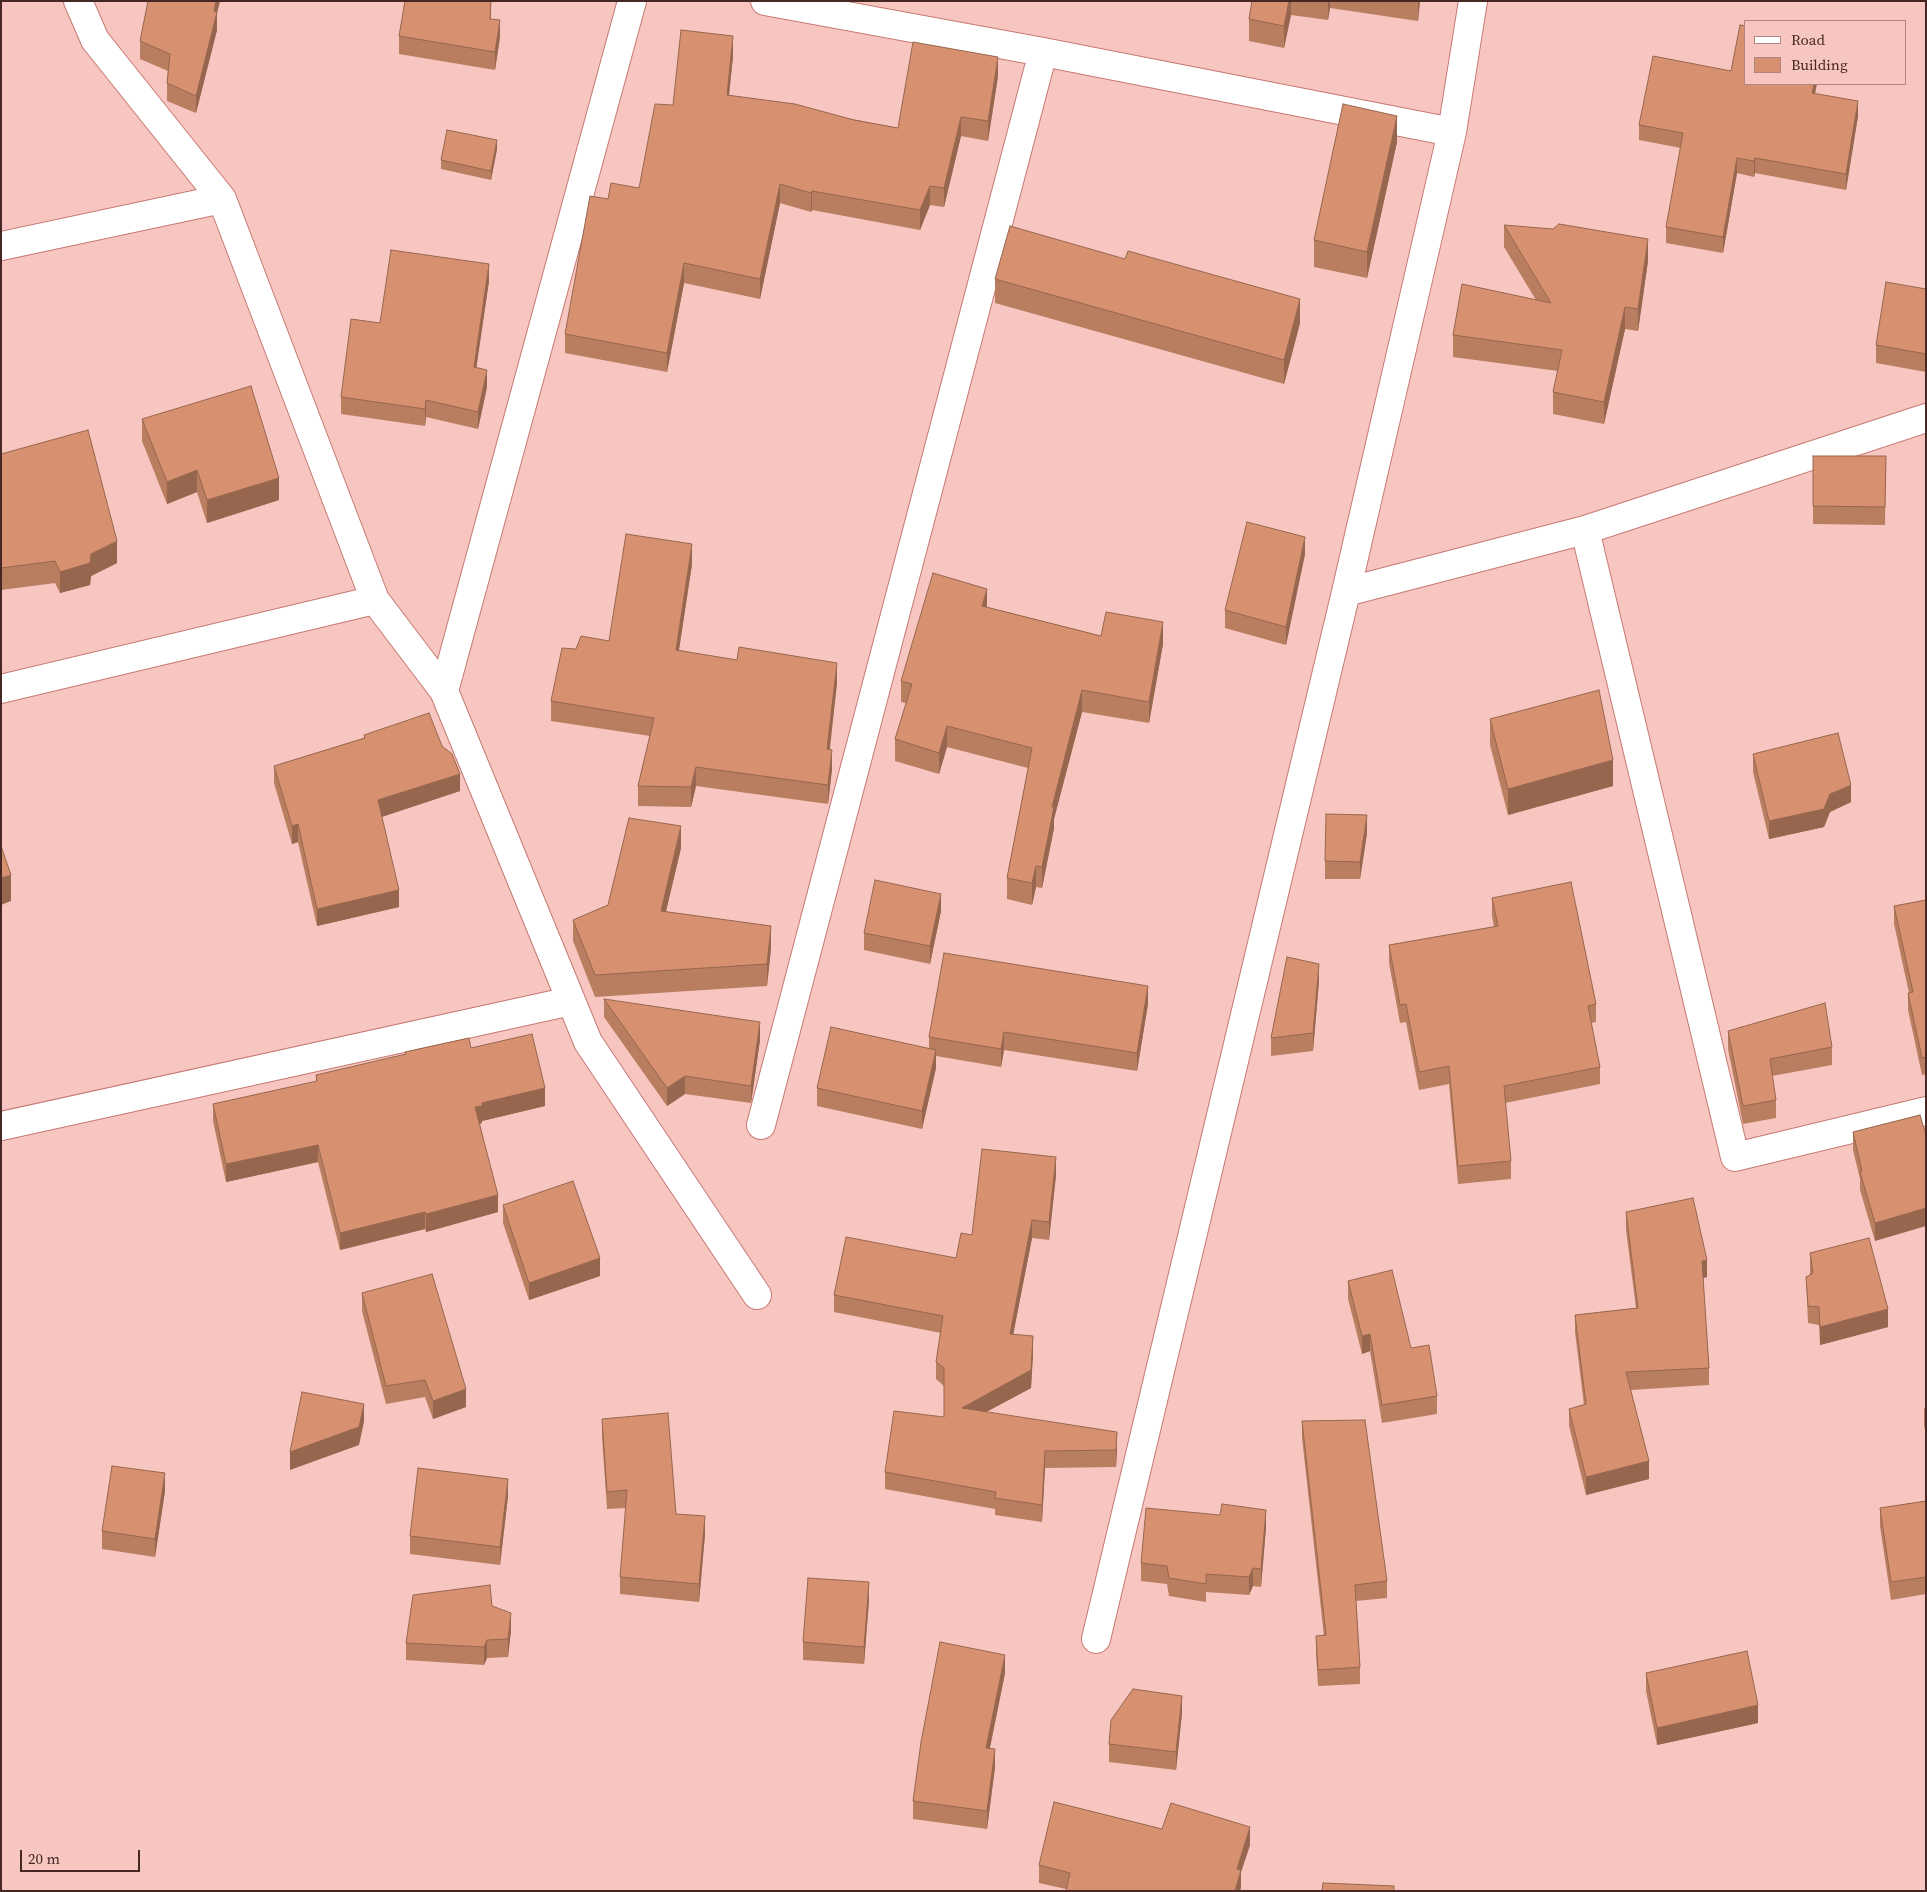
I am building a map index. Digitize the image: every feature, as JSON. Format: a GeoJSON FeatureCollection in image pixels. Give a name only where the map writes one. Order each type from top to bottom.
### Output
{"type":"FeatureCollection","features":[{"type":"Feature","properties":{"kind":"street"},"geometry":{"type":"LineString","coordinates":[[78,1],[95,40],[222,199],[375,600],[444,690],[588,1042],[757,1295]]}},
{"type":"Feature","properties":{"kind":"street"},"geometry":{"type":"LineString","coordinates":[[444,690],[632,1]]}},
{"type":"Feature","properties":{"kind":"street"},"geometry":{"type":"LineString","coordinates":[[765,1],[1043,52],[1452,132]]}},
{"type":"Feature","properties":{"kind":"street"},"geometry":{"type":"LineString","coordinates":[[1096,1639],[1346,592],[1452,132],[1473,1]]}},
{"type":"Feature","properties":{"kind":"street"},"geometry":{"type":"LineString","coordinates":[[761,1125],[1043,52]]}},
{"type":"Feature","properties":{"kind":"street"},"geometry":{"type":"LineString","coordinates":[[1,246],[222,199]]}},
{"type":"Feature","properties":{"kind":"street"},"geometry":{"type":"LineString","coordinates":[[1346,592],[1586,530],[1926,418]]}},
{"type":"Feature","properties":{"kind":"street"},"geometry":{"type":"LineString","coordinates":[[1586,530],[1735,1157],[1926,1111]]}},
{"type":"Feature","properties":{"kind":"street"},"geometry":{"type":"LineString","coordinates":[[1,689],[375,600]]}},
{"type":"Feature","properties":{"kind":"street"},"geometry":{"type":"LineString","coordinates":[[1,1126],[571,1001]]}},
{"type":"Feature","properties":{"kind":"building"},"geometry":{"type":"Polygon","coordinates":[[[148,1],[216,1],[214,11],[217,12],[196,96],[167,83],[170,54],[140,41],[148,1]]]}},
{"type":"Feature","properties":{"kind":"building"},"geometry":{"type":"Polygon","coordinates":[[[405,1],[491,1],[490,19],[500,20],[495,52],[399,36],[405,1]]]}},
{"type":"Feature","properties":{"kind":"building"},"geometry":{"type":"Polygon","coordinates":[[[1252,1],[1289,1],[1284,26],[1249,19],[1252,1]]]}},
{"type":"Feature","properties":{"kind":"building"},"geometry":{"type":"Polygon","coordinates":[[[1740,25],[1744,26],[1744,85],[1814,85],[1812,93],[1858,101],[1846,174],[1755,158],[1754,161],[1737,158],[1723,237],[1666,227],[1683,133],[1639,125],[1653,56],[1731,71],[1740,25]]]}},
{"type":"Feature","properties":{"kind":"building"},"geometry":{"type":"Polygon","coordinates":[[[681,30],[733,36],[727,95],[795,104],[854,120],[898,128],[913,42],[998,57],[988,121],[961,117],[944,188],[930,186],[920,210],[812,191],[811,193],[780,184],[760,279],[684,263],[667,353],[565,334],[590,196],[608,199],[611,183],[639,188],[655,104],[673,105],[681,30]]]}},
{"type":"Feature","properties":{"kind":"building"},"geometry":{"type":"Polygon","coordinates":[[[1343,104],[1397,116],[1367,252],[1314,240],[1343,104]]]}},
{"type":"Feature","properties":{"kind":"building"},"geometry":{"type":"Polygon","coordinates":[[[447,130],[497,140],[491,171],[441,160],[447,130]]]}},
{"type":"Feature","properties":{"kind":"building"},"geometry":{"type":"Polygon","coordinates":[[[1559,224],[1648,239],[1638,309],[1625,307],[1604,402],[1553,392],[1562,350],[1453,335],[1462,284],[1551,303],[1504,225],[1553,229],[1559,224]]]}},
{"type":"Feature","properties":{"kind":"building"},"geometry":{"type":"Polygon","coordinates":[[[1010,226],[1125,259],[1128,251],[1300,299],[1284,360],[995,279],[1010,226]]]}},
{"type":"Feature","properties":{"kind":"building"},"geometry":{"type":"Polygon","coordinates":[[[391,250],[489,264],[474,367],[487,370],[478,412],[426,400],[425,409],[341,397],[351,319],[380,323],[391,250]]]}},
{"type":"Feature","properties":{"kind":"building"},"geometry":{"type":"Polygon","coordinates":[[[1886,282],[1926,289],[1926,354],[1876,345],[1886,282]]]}},
{"type":"Feature","properties":{"kind":"building"},"geometry":{"type":"Polygon","coordinates":[[[251,386],[279,478],[207,500],[197,470],[167,482],[142,419],[251,386]]]}},
{"type":"Feature","properties":{"kind":"building"},"geometry":{"type":"Polygon","coordinates":[[[88,430],[117,541],[91,554],[90,563],[60,572],[55,561],[1,568],[1,454],[88,430]]]}},
{"type":"Feature","properties":{"kind":"building"},"geometry":{"type":"Polygon","coordinates":[[[1813,456],[1886,456],[1885,507],[1813,506],[1813,456]]]}},
{"type":"Feature","properties":{"kind":"building"},"geometry":{"type":"Polygon","coordinates":[[[1247,522],[1305,537],[1286,627],[1225,610],[1247,522]]]}},
{"type":"Feature","properties":{"kind":"building"},"geometry":{"type":"Polygon","coordinates":[[[626,534],[692,544],[676,650],[737,660],[739,647],[837,663],[827,749],[832,750],[828,785],[696,767],[691,787],[638,786],[654,718],[551,701],[562,648],[576,649],[581,636],[609,641],[626,534]]]}},
{"type":"Feature","properties":{"kind":"building"},"geometry":{"type":"Polygon","coordinates":[[[933,573],[987,589],[982,606],[1101,636],[1106,612],[1163,622],[1149,702],[1082,690],[1052,807],[1054,807],[1042,867],[1036,866],[1032,883],[1007,878],[1032,748],[947,726],[939,753],[895,739],[912,684],[901,681],[933,573]]]}},
{"type":"Feature","properties":{"kind":"building"},"geometry":{"type":"Polygon","coordinates":[[[1599,690],[1613,760],[1508,789],[1490,719],[1599,690]]]}},
{"type":"Feature","properties":{"kind":"building"},"geometry":{"type":"Polygon","coordinates":[[[429,713],[442,746],[452,754],[460,774],[378,800],[399,890],[317,909],[298,824],[292,826],[274,766],[365,738],[364,735],[429,713]]]}},
{"type":"Feature","properties":{"kind":"building"},"geometry":{"type":"Polygon","coordinates":[[[1838,733],[1851,785],[1830,794],[1824,809],[1769,821],[1753,754],[1838,733]]]}},
{"type":"Feature","properties":{"kind":"building"},"geometry":{"type":"Polygon","coordinates":[[[1326,814],[1367,815],[1360,862],[1325,861],[1326,814]]]}},
{"type":"Feature","properties":{"kind":"building"},"geometry":{"type":"Polygon","coordinates":[[[629,818],[681,826],[661,911],[771,926],[767,964],[595,975],[573,920],[608,905],[629,818]]]}},
{"type":"Feature","properties":{"kind":"building"},"geometry":{"type":"Polygon","coordinates":[[[1,846],[11,875],[1,878],[1,846]]]}},
{"type":"Feature","properties":{"kind":"building"},"geometry":{"type":"Polygon","coordinates":[[[875,880],[941,894],[930,946],[864,933],[875,880]]]}},
{"type":"Feature","properties":{"kind":"building"},"geometry":{"type":"Polygon","coordinates":[[[1571,882],[1596,1004],[1588,1006],[1600,1067],[1504,1086],[1511,1161],[1458,1166],[1449,1066],[1419,1072],[1406,1004],[1400,1005],[1389,945],[1498,926],[1492,898],[1571,882]]]}},
{"type":"Feature","properties":{"kind":"building"},"geometry":{"type":"Polygon","coordinates":[[[1926,900],[1926,1057],[1922,1058],[1908,993],[1913,992],[1894,906],[1926,900]]]}},
{"type":"Feature","properties":{"kind":"building"},"geometry":{"type":"Polygon","coordinates":[[[944,953],[1148,986],[1137,1053],[1004,1032],[1001,1049],[929,1037],[944,953]]]}},
{"type":"Feature","properties":{"kind":"building"},"geometry":{"type":"Polygon","coordinates":[[[1287,957],[1319,964],[1313,1033],[1271,1038],[1287,957]]]}},
{"type":"Feature","properties":{"kind":"building"},"geometry":{"type":"Polygon","coordinates":[[[604,999],[760,1022],[751,1086],[685,1076],[667,1088],[604,999]]]}},
{"type":"Feature","properties":{"kind":"building"},"geometry":{"type":"Polygon","coordinates":[[[1825,1003],[1832,1047],[1770,1059],[1776,1100],[1743,1106],[1728,1031],[1825,1003]]]}},
{"type":"Feature","properties":{"kind":"building"},"geometry":{"type":"Polygon","coordinates":[[[831,1027],[936,1050],[922,1111],[817,1088],[831,1027]]]}},
{"type":"Feature","properties":{"kind":"building"},"geometry":{"type":"Polygon","coordinates":[[[532,1034],[545,1088],[482,1103],[482,1106],[475,1107],[498,1195],[426,1214],[425,1212],[340,1233],[318,1145],[226,1164],[213,1104],[317,1081],[316,1075],[406,1054],[405,1052],[469,1038],[471,1048],[532,1034]]]}},
{"type":"Feature","properties":{"kind":"building"},"geometry":{"type":"Polygon","coordinates":[[[1920,1115],[1926,1135],[1926,1208],[1875,1223],[1860,1172],[1862,1171],[1853,1132],[1920,1115]]]}},
{"type":"Feature","properties":{"kind":"building"},"geometry":{"type":"Polygon","coordinates":[[[982,1149],[1056,1157],[1049,1222],[1032,1220],[1010,1334],[1033,1336],[1031,1370],[962,1408],[1117,1432],[1116,1450],[1045,1451],[1042,1505],[995,1498],[996,1492],[885,1472],[894,1411],[944,1417],[944,1368],[936,1362],[943,1316],[834,1295],[846,1237],[956,1258],[961,1233],[972,1235],[982,1149]]]}},
{"type":"Feature","properties":{"kind":"building"},"geometry":{"type":"Polygon","coordinates":[[[573,1181],[600,1258],[529,1283],[503,1205],[573,1181]]]}},
{"type":"Feature","properties":{"kind":"building"},"geometry":{"type":"Polygon","coordinates":[[[1693,1198],[1707,1260],[1702,1261],[1709,1368],[1626,1372],[1649,1461],[1586,1477],[1569,1409],[1586,1404],[1575,1315],[1638,1308],[1626,1212],[1693,1198]]]}},
{"type":"Feature","properties":{"kind":"building"},"geometry":{"type":"Polygon","coordinates":[[[1869,1238],[1888,1309],[1820,1327],[1819,1307],[1808,1306],[1806,1277],[1813,1273],[1810,1253],[1869,1238]]]}},
{"type":"Feature","properties":{"kind":"building"},"geometry":{"type":"Polygon","coordinates":[[[1392,1270],[1411,1348],[1429,1345],[1437,1396],[1382,1405],[1370,1334],[1362,1336],[1348,1281],[1392,1270]]]}},
{"type":"Feature","properties":{"kind":"building"},"geometry":{"type":"Polygon","coordinates":[[[432,1274],[466,1389],[433,1401],[425,1380],[386,1386],[362,1293],[432,1274]]]}},
{"type":"Feature","properties":{"kind":"building"},"geometry":{"type":"Polygon","coordinates":[[[302,1392],[364,1404],[359,1427],[290,1452],[302,1392]]]}},
{"type":"Feature","properties":{"kind":"building"},"geometry":{"type":"Polygon","coordinates":[[[668,1413],[676,1514],[705,1516],[699,1584],[620,1577],[627,1490],[607,1492],[602,1419],[668,1413]]]}},
{"type":"Feature","properties":{"kind":"building"},"geometry":{"type":"Polygon","coordinates":[[[1365,1420],[1387,1581],[1355,1585],[1360,1667],[1318,1670],[1316,1636],[1326,1635],[1302,1421],[1365,1420]]]}},
{"type":"Feature","properties":{"kind":"building"},"geometry":{"type":"Polygon","coordinates":[[[112,1466],[165,1473],[155,1539],[102,1531],[112,1466]]]}},
{"type":"Feature","properties":{"kind":"building"},"geometry":{"type":"Polygon","coordinates":[[[418,1468],[508,1479],[500,1547],[410,1536],[418,1468]]]}},
{"type":"Feature","properties":{"kind":"building"},"geometry":{"type":"Polygon","coordinates":[[[1926,1501],[1926,1577],[1891,1582],[1880,1508],[1926,1501]]]}},
{"type":"Feature","properties":{"kind":"building"},"geometry":{"type":"Polygon","coordinates":[[[1222,1504],[1266,1510],[1261,1569],[1253,1568],[1249,1577],[1206,1574],[1206,1584],[1169,1578],[1167,1566],[1141,1563],[1146,1508],[1220,1515],[1222,1504]]]}},
{"type":"Feature","properties":{"kind":"building"},"geometry":{"type":"Polygon","coordinates":[[[808,1578],[869,1582],[864,1647],[803,1642],[808,1578]]]}},
{"type":"Feature","properties":{"kind":"building"},"geometry":{"type":"Polygon","coordinates":[[[490,1585],[492,1606],[511,1613],[508,1639],[487,1640],[484,1647],[406,1643],[413,1595],[490,1585]]]}},
{"type":"Feature","properties":{"kind":"building"},"geometry":{"type":"Polygon","coordinates":[[[940,1642],[1005,1655],[986,1748],[995,1749],[987,1811],[913,1801],[921,1742],[940,1642]]]}},
{"type":"Feature","properties":{"kind":"building"},"geometry":{"type":"Polygon","coordinates":[[[1747,1651],[1758,1705],[1657,1728],[1646,1673],[1747,1651]]]}},
{"type":"Feature","properties":{"kind":"building"},"geometry":{"type":"Polygon","coordinates":[[[1133,1689],[1182,1696],[1176,1752],[1109,1744],[1111,1720],[1133,1689]]]}},
{"type":"Feature","properties":{"kind":"building"},"geometry":{"type":"Polygon","coordinates":[[[1054,1802],[1162,1829],[1171,1803],[1250,1827],[1237,1869],[1241,1870],[1235,1891],[1066,1891],[1070,1873],[1039,1865],[1054,1802]]]}},
{"type":"Feature","properties":{"kind":"building"},"geometry":{"type":"Polygon","coordinates":[[[1323,1883],[1394,1886],[1394,1891],[1322,1891],[1323,1883]]]}}]}
